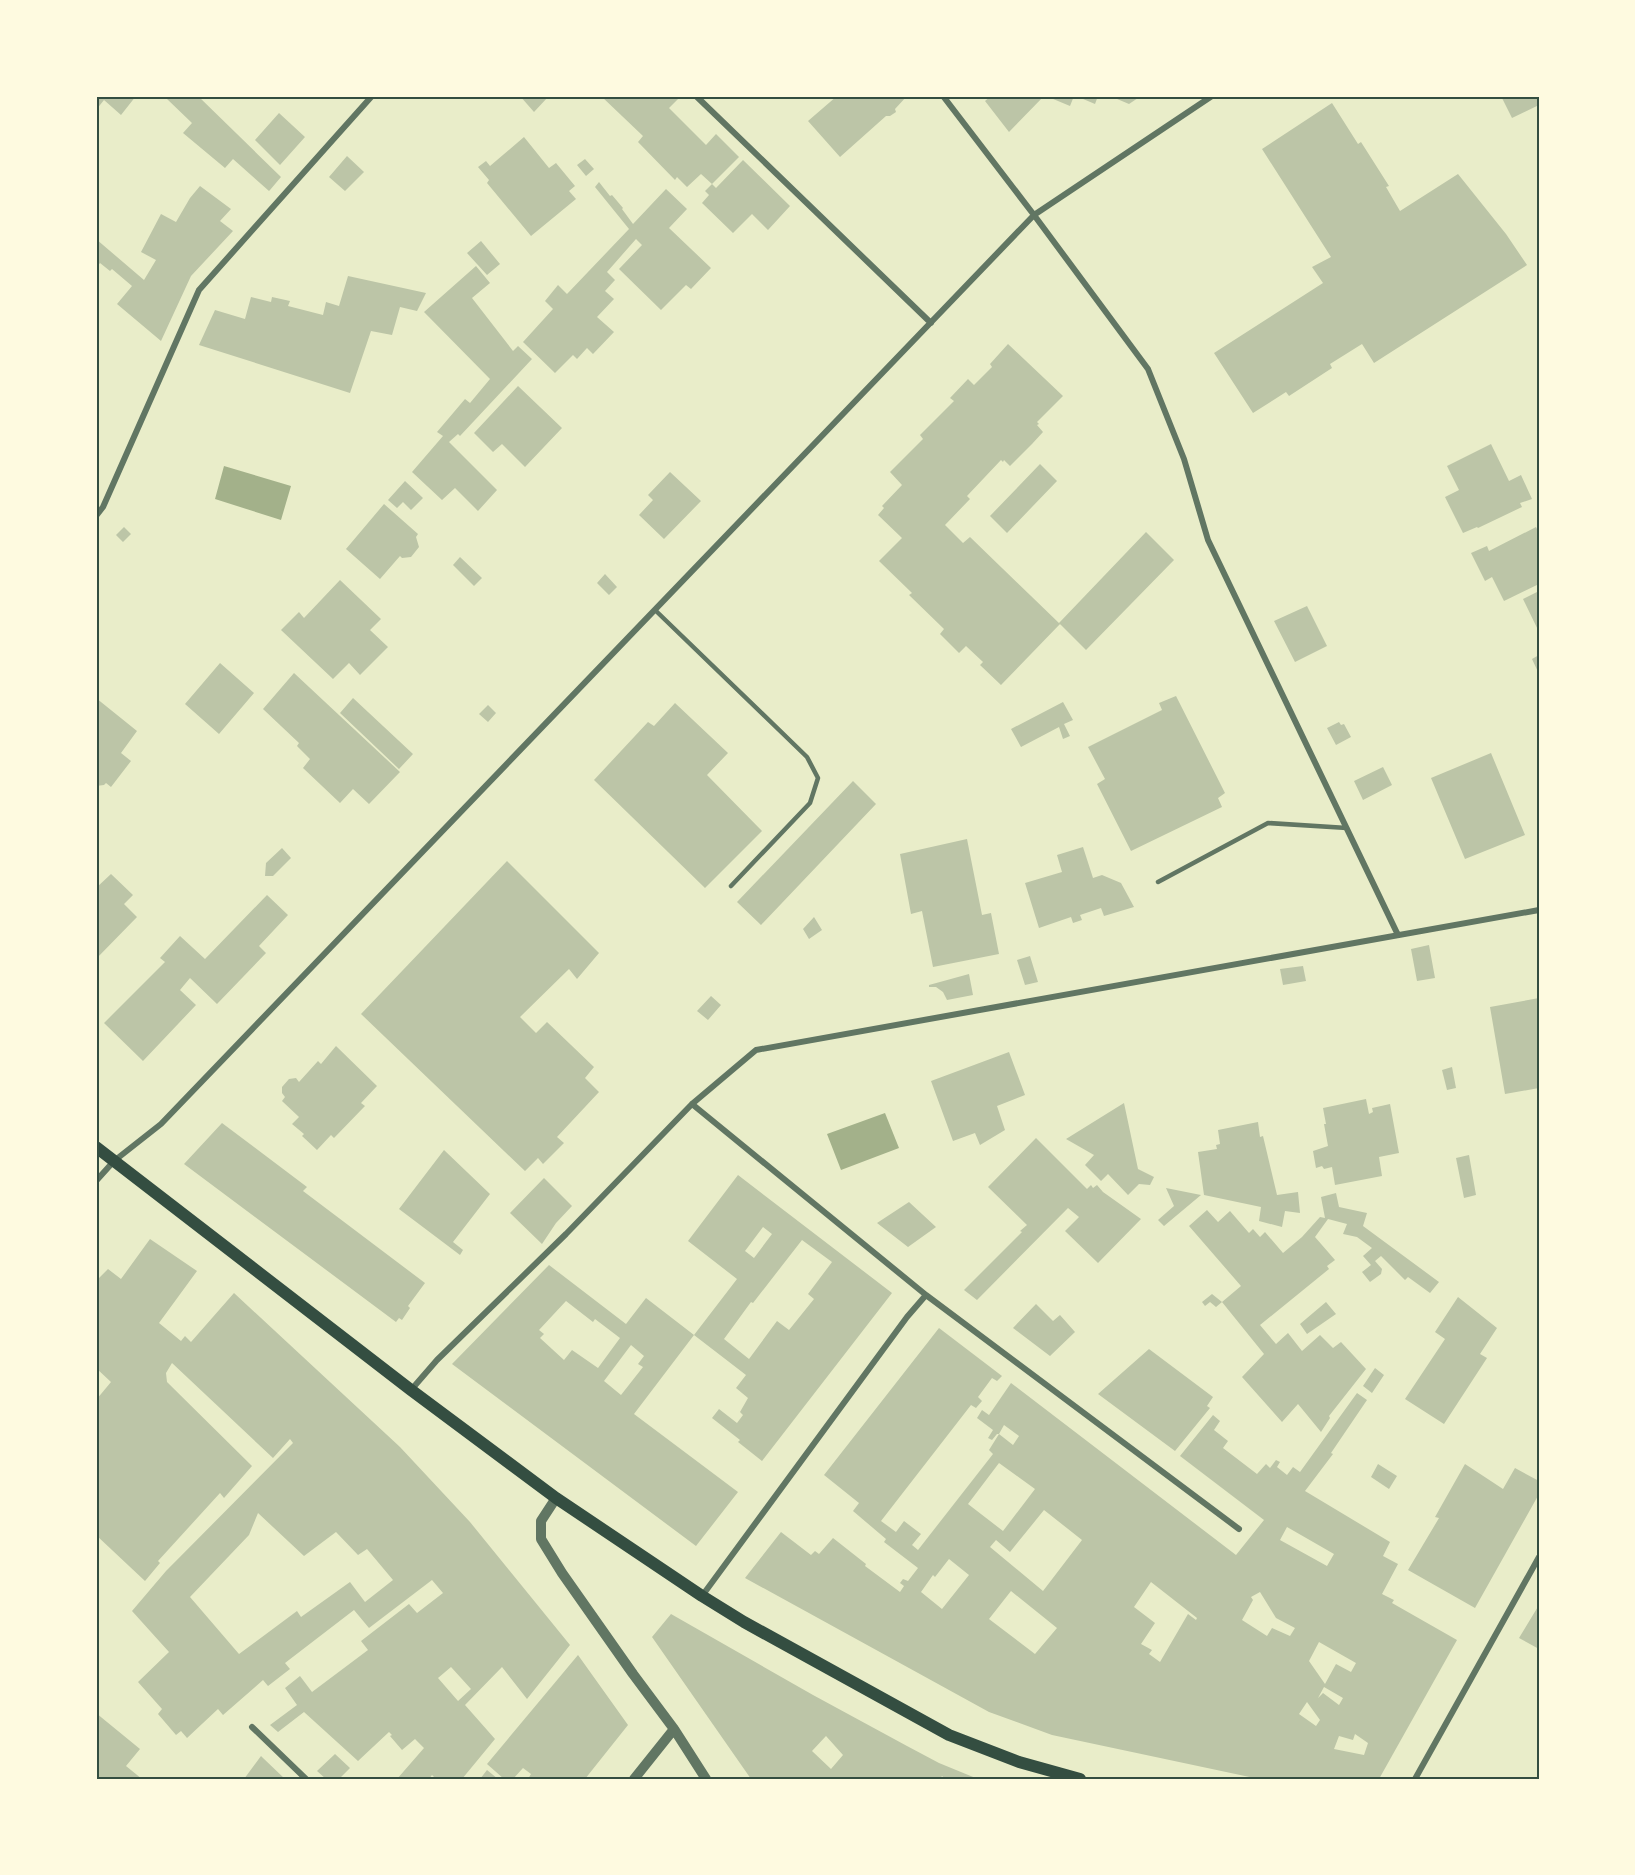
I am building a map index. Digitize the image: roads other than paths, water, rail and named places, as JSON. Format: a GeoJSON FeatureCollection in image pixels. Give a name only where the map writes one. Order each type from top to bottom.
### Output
{"type":"FeatureCollection","features":[{"type":"Feature","properties":{"kind":"main road"},"geometry":{"type":"LineString","coordinates":[[96,1147],[411,1390],[556,1498],[702,1596],[744,1622],[949,1735],[1019,1762],[1080,1779]]}},
{"type":"Feature","properties":{"kind":"street"},"geometry":{"type":"LineString","coordinates":[[96,516],[103,507],[199,290],[372,96]]}},
{"type":"Feature","properties":{"kind":"street"},"geometry":{"type":"LineString","coordinates":[[696,96],[931,322]]}},
{"type":"Feature","properties":{"kind":"street"},"geometry":{"type":"LineString","coordinates":[[943,96],[1148,369],[1184,459],[1208,540],[1398,935]]}},
{"type":"Feature","properties":{"kind":"street"},"geometry":{"type":"LineString","coordinates":[[96,1181],[114,1161],[161,1124],[1034,215],[1212,96]]}},
{"type":"Feature","properties":{"kind":"street"},"geometry":{"type":"LineString","coordinates":[[411,1390],[436,1360],[566,1234],[692,1104],[756,1050],[1539,910]]}},
{"type":"Feature","properties":{"kind":"street"},"geometry":{"type":"LineString","coordinates":[[692,1104],[926,1295],[1239,1529]]}},
{"type":"Feature","properties":{"kind":"street"},"geometry":{"type":"LineString","coordinates":[[702,1596],[907,1317],[926,1295]]}},
{"type":"Feature","properties":{"kind":"street"},"geometry":{"type":"LineString","coordinates":[[556,1498],[541,1521],[541,1539],[562,1573],[674,1729],[706,1779]]}},
{"type":"Feature","properties":{"kind":"street"},"geometry":{"type":"LineString","coordinates":[[1415,1779],[1539,1557]]}},
{"type":"Feature","properties":{"kind":"street"},"geometry":{"type":"LineString","coordinates":[[252,1727],[306,1779]]}},
{"type":"Feature","properties":{"kind":"street"},"geometry":{"type":"LineString","coordinates":[[634,1779],[674,1729]]}},
{"type":"Feature","properties":{"kind":"lane"},"geometry":{"type":"LineString","coordinates":[[655,610],[807,757],[818,778],[810,803],[731,886]]}},
{"type":"Feature","properties":{"kind":"lane"},"geometry":{"type":"LineString","coordinates":[[1158,882],[1269,824],[1347,828]]}}]}
